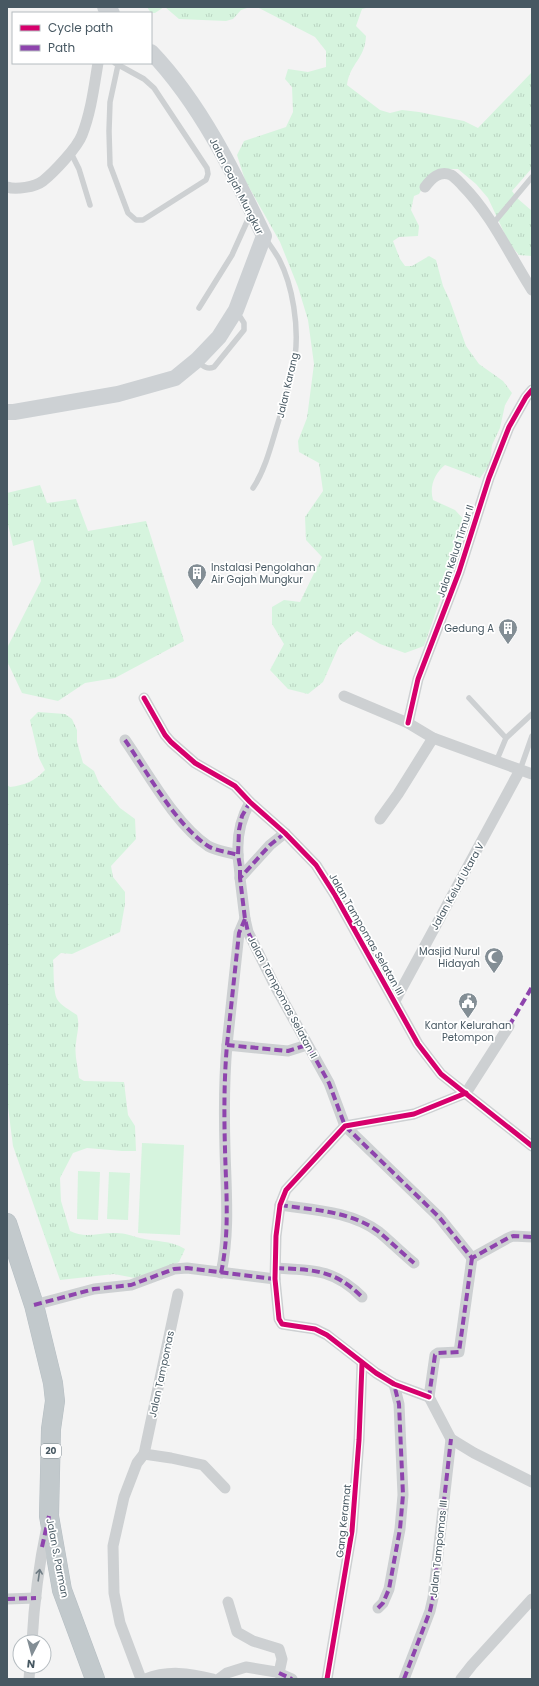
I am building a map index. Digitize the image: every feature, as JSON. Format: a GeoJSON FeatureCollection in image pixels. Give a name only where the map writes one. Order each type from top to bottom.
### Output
{"type":"FeatureCollection","features":[{"type":"Feature","properties":{"kind":"highway","name":"Jalan S. Parman"},"geometry":{"type":"LineString","coordinates":[[7,1224],[34,1305],[53,1383],[54,1395],[51,1430],[49,1516],[62,1590],[95,1679]]}},
{"type":"Feature","properties":{"kind":"main road","name":"Jalan Gajah Mungkur"},"geometry":{"type":"LineString","coordinates":[[7,412],[118,394],[175,378],[197,360],[219,337],[236,310],[264,236],[215,142],[193,104],[152,53]]}},
{"type":"Feature","properties":{"kind":"street"},"geometry":{"type":"LineString","coordinates":[[7,187],[26,187],[42,182],[71,153],[82,136],[90,112],[98,64]]}},
{"type":"Feature","properties":{"kind":"street"},"geometry":{"type":"LineString","coordinates":[[425,186],[434,176],[440,174],[450,175],[476,199],[532,290]]}},
{"type":"Feature","properties":{"kind":"street","name":"Jalan Kelud Timur II"},"geometry":{"type":"LineString","coordinates":[[408,723],[418,680],[459,572],[489,478],[510,427],[526,397],[532,390]]}},
{"type":"Feature","properties":{"kind":"street"},"geometry":{"type":"LineString","coordinates":[[344,696],[408,723],[433,738],[532,774]]}},
{"type":"Feature","properties":{"kind":"street","name":"Jalan Tampomas Selatan III"},"geometry":{"type":"LineString","coordinates":[[144,698],[165,735],[182,752],[195,763],[235,786],[250,802],[285,833],[316,865],[395,1001],[418,1044],[441,1074],[532,1146]]}},
{"type":"Feature","properties":{"kind":"street"},"geometry":{"type":"LineString","coordinates":[[380,819],[398,794],[433,738]]}},
{"type":"Feature","properties":{"kind":"street"},"geometry":{"type":"LineString","coordinates":[[125,740],[163,797],[190,830],[209,846],[238,855]]}},
{"type":"Feature","properties":{"kind":"street","name":"Jalan Kelud Utara V"},"geometry":{"type":"LineString","coordinates":[[395,1001],[520,770]]}},
{"type":"Feature","properties":{"kind":"street","name":"Jalan Tampomas Selatan II"},"geometry":{"type":"LineString","coordinates":[[250,802],[242,816],[239,830],[238,855],[245,919],[248,932],[275,986],[329,1083],[345,1126]]}},
{"type":"Feature","properties":{"kind":"street"},"geometry":{"type":"LineString","coordinates":[[240,878],[270,845],[285,833]]}},
{"type":"Feature","properties":{"kind":"street"},"geometry":{"type":"LineString","coordinates":[[221,1273],[225,1254],[228,1210],[225,1148],[225,1072],[239,933],[245,919]]}},
{"type":"Feature","properties":{"kind":"street"},"geometry":{"type":"LineString","coordinates":[[429,1397],[394,1384],[362,1364],[327,1335],[315,1329],[285,1326],[282,1324],[279,1319],[276,1274],[276,1236],[280,1205],[286,1190],[345,1126],[414,1114],[466,1093],[509,1026]]}},
{"type":"Feature","properties":{"kind":"street"},"geometry":{"type":"LineString","coordinates":[[227,1045],[288,1051],[307,1045]]}},
{"type":"Feature","properties":{"kind":"street"},"geometry":{"type":"LineString","coordinates":[[345,1126],[439,1217],[472,1258],[459,1352],[438,1353],[435,1355],[429,1397],[451,1439],[474,1454],[532,1482]]}},
{"type":"Feature","properties":{"kind":"street"},"geometry":{"type":"LineString","coordinates":[[280,1205],[338,1213],[361,1222],[378,1232],[414,1262]]}},
{"type":"Feature","properties":{"kind":"street"},"geometry":{"type":"LineString","coordinates":[[472,1258],[508,1238],[521,1236],[532,1237]]}},
{"type":"Feature","properties":{"kind":"street"},"geometry":{"type":"LineString","coordinates":[[34,1305],[94,1289],[131,1285],[174,1270],[187,1268],[221,1273],[276,1274],[307,1269],[325,1273],[354,1289],[362,1297]]}},
{"type":"Feature","properties":{"kind":"street","name":"Jalan Tampomas"},"geometry":{"type":"LineString","coordinates":[[142,1679],[120,1623],[114,1593],[113,1546],[124,1497],[137,1463],[144,1454],[178,1294]]}},
{"type":"Feature","properties":{"kind":"street","name":"Gang Keramat"},"geometry":{"type":"LineString","coordinates":[[327,1679],[352,1531],[359,1440],[362,1364]]}},
{"type":"Feature","properties":{"kind":"street"},"geometry":{"type":"LineString","coordinates":[[378,1608],[383,1603],[389,1589],[400,1529],[403,1495],[399,1404],[394,1384]]}},
{"type":"Feature","properties":{"kind":"street","name":"Jalan Tampomas III"},"geometry":{"type":"LineString","coordinates":[[404,1679],[430,1611],[433,1598],[451,1439]]}},
{"type":"Feature","properties":{"kind":"street"},"geometry":{"type":"LineString","coordinates":[[144,1454],[203,1465],[225,1488]]}},
{"type":"Feature","properties":{"kind":"street"},"geometry":{"type":"LineString","coordinates":[[33,1634],[42,1547],[49,1516]]}},
{"type":"Feature","properties":{"kind":"street"},"geometry":{"type":"LineString","coordinates":[[7,1599],[36,1598]]}},
{"type":"Feature","properties":{"kind":"street"},"geometry":{"type":"LineString","coordinates":[[461,1679],[532,1599]]}},
{"type":"Feature","properties":{"kind":"street"},"geometry":{"type":"LineString","coordinates":[[228,1602],[237,1632],[253,1641],[279,1649],[282,1659],[279,1673]]}},
{"type":"Feature","properties":{"kind":"street"},"geometry":{"type":"LineString","coordinates":[[220,1679],[227,1673],[246,1666],[279,1673],[292,1679]]}},
{"type":"Feature","properties":{"kind":"street"},"geometry":{"type":"LineString","coordinates":[[145,1679],[168,1672],[188,1673],[213,1679]]}},
{"type":"Feature","properties":{"kind":"lane"},"geometry":{"type":"LineString","coordinates":[[117,64],[144,79],[154,88],[207,168],[208,174],[206,180],[143,220],[136,220],[128,213],[110,166],[110,102],[117,64]]}},
{"type":"Feature","properties":{"kind":"lane"},"geometry":{"type":"LineString","coordinates":[[71,153],[79,169],[90,205]]}},
{"type":"Feature","properties":{"kind":"lane"},"geometry":{"type":"LineString","coordinates":[[492,225],[532,176]]}},
{"type":"Feature","properties":{"kind":"lane"},"geometry":{"type":"LineString","coordinates":[[199,308],[232,255],[252,211]]}},
{"type":"Feature","properties":{"kind":"lane","name":"Jalan Karang"},"geometry":{"type":"LineString","coordinates":[[253,488],[258,480],[269,452],[287,395],[295,358],[297,326],[289,285],[279,259],[264,236]]}},
{"type":"Feature","properties":{"kind":"lane"},"geometry":{"type":"LineString","coordinates":[[469,698],[506,738]]}},
{"type":"Feature","properties":{"kind":"lane"},"geometry":{"type":"LineString","coordinates":[[496,762],[506,738],[532,714]]}},
{"type":"Feature","properties":{"kind":"lane"},"geometry":{"type":"LineString","coordinates":[[520,770],[532,736]]}},
{"type":"Feature","properties":{"kind":"green space"},"geometry":{"type":"Polygon","coordinates":[[[147,7],[164,7],[155,13],[150,12],[147,7]]]}},
{"type":"Feature","properties":{"kind":"green space"},"geometry":{"type":"Polygon","coordinates":[[[165,7],[250,7],[241,10],[233,19],[226,21],[179,19],[165,7]]]}},
{"type":"Feature","properties":{"kind":"green space"},"geometry":{"type":"Polygon","coordinates":[[[257,7],[370,7],[362,9],[356,26],[366,36],[365,44],[351,71],[347,85],[380,110],[390,113],[402,110],[419,112],[464,121],[478,128],[532,72],[532,168],[512,191],[517,198],[532,211],[532,256],[519,255],[509,243],[488,198],[476,184],[458,169],[444,169],[424,185],[419,194],[414,196],[411,210],[419,226],[418,236],[399,237],[393,241],[400,259],[405,266],[412,266],[429,256],[436,260],[443,286],[466,346],[479,364],[503,381],[512,393],[505,405],[500,428],[492,445],[490,464],[480,478],[445,465],[438,472],[432,485],[433,500],[455,510],[467,523],[424,646],[405,653],[380,644],[357,631],[339,646],[323,682],[308,694],[288,689],[270,670],[284,644],[272,624],[272,607],[284,600],[300,602],[322,557],[306,540],[305,517],[323,491],[319,463],[299,452],[298,441],[307,418],[314,364],[308,320],[298,287],[280,242],[245,180],[237,155],[244,141],[286,127],[293,112],[292,87],[285,79],[288,69],[308,72],[326,67],[326,51],[315,37],[257,7]]]}},
{"type":"Feature","properties":{"kind":"green space"},"geometry":{"type":"Polygon","coordinates":[[[40,485],[47,503],[76,499],[88,531],[146,521],[184,641],[115,678],[85,683],[58,701],[22,693],[7,661],[7,648],[41,581],[33,540],[13,546],[7,520],[7,493],[40,485]]]}},
{"type":"Feature","properties":{"kind":"green space"},"geometry":{"type":"Polygon","coordinates":[[[38,712],[65,714],[72,719],[77,730],[77,742],[83,763],[94,771],[99,783],[120,808],[135,819],[136,839],[111,866],[113,877],[125,892],[125,904],[120,932],[72,954],[61,953],[53,960],[54,986],[57,999],[63,1006],[77,1015],[78,1019],[75,1052],[79,1078],[84,1081],[124,1082],[128,1115],[135,1126],[136,1151],[87,1148],[73,1153],[60,1178],[61,1201],[70,1231],[81,1235],[110,1233],[122,1234],[168,1243],[185,1249],[179,1262],[166,1269],[140,1279],[114,1274],[60,1280],[13,1146],[7,1099],[7,785],[10,787],[25,784],[33,780],[45,770],[39,758],[30,720],[38,712]]]}},
{"type":"Feature","properties":{"kind":"green space"},"geometry":{"type":"Polygon","coordinates":[[[142,1143],[184,1145],[180,1235],[138,1233],[142,1143]]]}},
{"type":"Feature","properties":{"kind":"green space"},"geometry":{"type":"Polygon","coordinates":[[[78,1171],[100,1172],[98,1220],[77,1219],[78,1171]]]}},
{"type":"Feature","properties":{"kind":"green space"},"geometry":{"type":"Polygon","coordinates":[[[109,1172],[130,1173],[128,1220],[107,1219],[109,1172]]]}},
{"type":"Feature","properties":{"kind":"marked path"},"geometry":{"type":"LineString","coordinates":[[125,740],[163,797],[184,825],[211,848],[238,855]]}},
{"type":"Feature","properties":{"kind":"marked path"},"geometry":{"type":"LineString","coordinates":[[240,878],[238,855],[239,830],[242,816],[250,802],[247,799]]}},
{"type":"Feature","properties":{"kind":"marked path"},"geometry":{"type":"LineString","coordinates":[[285,833],[270,845],[240,878],[245,919],[248,932],[275,986],[329,1083],[345,1126],[439,1217],[472,1258],[513,1236],[532,1237]]}},
{"type":"Feature","properties":{"kind":"marked path"},"geometry":{"type":"LineString","coordinates":[[227,1045],[239,933],[245,919]]}},
{"type":"Feature","properties":{"kind":"marked path"},"geometry":{"type":"LineString","coordinates":[[509,1026],[532,987]]}},
{"type":"Feature","properties":{"kind":"marked path"},"geometry":{"type":"LineString","coordinates":[[221,1273],[226,1242],[227,1196],[224,1110],[227,1045],[288,1051],[307,1045]]}},
{"type":"Feature","properties":{"kind":"marked path"},"geometry":{"type":"LineString","coordinates":[[280,1205],[331,1212],[368,1225],[379,1232],[414,1263]]}},
{"type":"Feature","properties":{"kind":"marked path"},"geometry":{"type":"LineString","coordinates":[[428,1396],[429,1397],[435,1355],[438,1353],[459,1352],[472,1258]]}},
{"type":"Feature","properties":{"kind":"marked path"},"geometry":{"type":"LineString","coordinates":[[34,1305],[94,1289],[131,1285],[174,1269],[187,1268],[275,1279]]}},
{"type":"Feature","properties":{"kind":"marked path"},"geometry":{"type":"LineString","coordinates":[[276,1268],[301,1269],[332,1276],[342,1281],[362,1297]]}},
{"type":"Feature","properties":{"kind":"marked path"},"geometry":{"type":"LineString","coordinates":[[378,1608],[383,1603],[389,1589],[400,1529],[403,1495],[399,1404],[394,1384]]}},
{"type":"Feature","properties":{"kind":"marked path"},"geometry":{"type":"LineString","coordinates":[[404,1679],[430,1611],[433,1598],[451,1439]]}},
{"type":"Feature","properties":{"kind":"marked path"},"geometry":{"type":"LineString","coordinates":[[42,1547],[49,1516]]}},
{"type":"Feature","properties":{"kind":"marked path"},"geometry":{"type":"LineString","coordinates":[[7,1599],[36,1598]]}},
{"type":"Feature","properties":{"kind":"marked path"},"geometry":{"type":"LineString","coordinates":[[279,1673],[292,1679]]}},
{"type":"Feature","properties":{"kind":"cycle path"},"geometry":{"type":"LineString","coordinates":[[408,723],[418,679],[459,572],[489,478],[509,427],[526,397],[532,390]]}},
{"type":"Feature","properties":{"kind":"cycle path"},"geometry":{"type":"LineString","coordinates":[[144,698],[165,735],[171,742],[195,763],[235,786],[250,802],[285,833],[316,865],[335,895],[418,1044],[441,1074],[532,1146]]}},
{"type":"Feature","properties":{"kind":"cycle path"},"geometry":{"type":"LineString","coordinates":[[429,1397],[394,1384],[376,1373],[327,1335],[315,1329],[282,1324],[279,1319],[275,1279],[276,1236],[280,1205],[286,1190],[345,1126],[414,1114],[466,1093]]}},
{"type":"Feature","properties":{"kind":"cycle path"},"geometry":{"type":"LineString","coordinates":[[327,1679],[352,1531],[359,1440],[362,1364]]}},
{"type":"Feature","properties":{"kind":"place","name":"Instalasi Pengolahan Air Gajah Mungkur"},"geometry":{"type":"Point","coordinates":[197,590]}},
{"type":"Feature","properties":{"kind":"place","name":"Gedung A"},"geometry":{"type":"Point","coordinates":[508,645]}},
{"type":"Feature","properties":{"kind":"place","name":"Masjid Nurul Hidayah"},"geometry":{"type":"Point","coordinates":[494,974]}},
{"type":"Feature","properties":{"kind":"place","name":"Kantor Kelurahan Petompon"},"geometry":{"type":"Point","coordinates":[468,1019]}}]}
